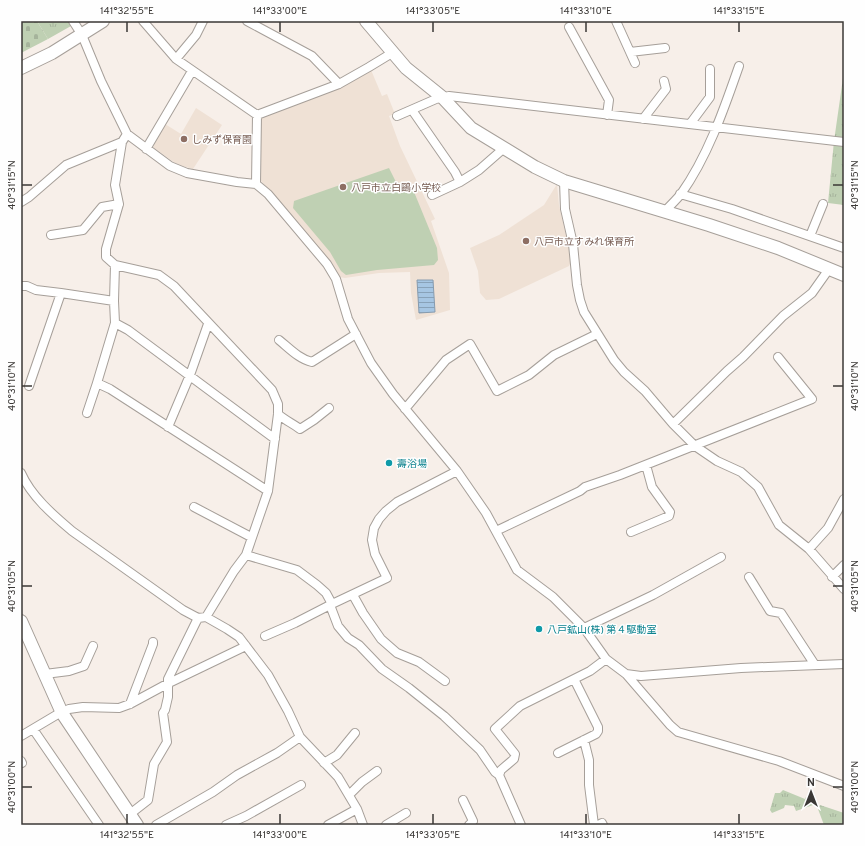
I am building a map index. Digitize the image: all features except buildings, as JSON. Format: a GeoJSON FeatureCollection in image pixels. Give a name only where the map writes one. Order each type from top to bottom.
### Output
{"type":"FeatureCollection","features":[{"type":"Feature","properties":{"kind":"street"},"geometry":{"type":"LineString","coordinates":[[73,21],[82,35],[124,138],[115,185],[119,204],[106,249],[106,257],[115,265],[159,275],[174,286],[208,324],[272,390],[278,404],[268,491],[246,555],[202,618],[168,679],[168,697],[166,710],[163,713],[167,742],[154,764],[148,800],[130,814]]}},
{"type":"Feature","properties":{"kind":"street"},"geometry":{"type":"LineString","coordinates":[[21,68],[52,53],[103,21]]}},
{"type":"Feature","properties":{"kind":"street"},"geometry":{"type":"LineString","coordinates":[[143,21],[176,59],[257,115]]}},
{"type":"Feature","properties":{"kind":"street"},"geometry":{"type":"LineString","coordinates":[[176,59],[196,35],[203,21]]}},
{"type":"Feature","properties":{"kind":"street"},"geometry":{"type":"LineString","coordinates":[[247,21],[312,56],[339,84]]}},
{"type":"Feature","properties":{"kind":"street"},"geometry":{"type":"LineString","coordinates":[[366,21],[406,68],[442,97],[471,128],[503,149],[535,167],[564,181],[709,225],[778,248],[844,275]]}},
{"type":"Feature","properties":{"kind":"street"},"geometry":{"type":"LineString","coordinates":[[616,21],[635,63]]}},
{"type":"Feature","properties":{"kind":"street"},"geometry":{"type":"LineString","coordinates":[[569,27],[609,100],[607,115]]}},
{"type":"Feature","properties":{"kind":"street"},"geometry":{"type":"LineString","coordinates":[[630,52],[665,48]]}},
{"type":"Feature","properties":{"kind":"street"},"geometry":{"type":"LineString","coordinates":[[257,115],[339,84],[392,52]]}},
{"type":"Feature","properties":{"kind":"street"},"geometry":{"type":"LineString","coordinates":[[664,212],[680,194],[708,148],[739,66]]}},
{"type":"Feature","properties":{"kind":"street"},"geometry":{"type":"LineString","coordinates":[[690,124],[710,97],[710,69]]}},
{"type":"Feature","properties":{"kind":"street"},"geometry":{"type":"LineString","coordinates":[[146,149],[192,71]]}},
{"type":"Feature","properties":{"kind":"street"},"geometry":{"type":"LineString","coordinates":[[643,119],[666,90],[664,80]]}},
{"type":"Feature","properties":{"kind":"street"},"geometry":{"type":"LineString","coordinates":[[397,116],[436,99],[450,96],[844,142]]}},
{"type":"Feature","properties":{"kind":"street"},"geometry":{"type":"LineString","coordinates":[[412,110],[460,182]]}},
{"type":"Feature","properties":{"kind":"street"},"geometry":{"type":"LineString","coordinates":[[256,184],[257,115]]}},
{"type":"Feature","properties":{"kind":"street"},"geometry":{"type":"LineString","coordinates":[[124,138],[146,149],[170,166],[187,173],[256,184],[268,194],[327,264],[336,279],[348,320],[371,363],[405,409],[456,471],[486,513],[517,570],[553,597],[584,628],[606,659],[626,674],[678,732],[779,761],[844,786]]}},
{"type":"Feature","properties":{"kind":"street"},"geometry":{"type":"LineString","coordinates":[[21,202],[29,197],[66,164],[124,138]]}},
{"type":"Feature","properties":{"kind":"street"},"geometry":{"type":"LineString","coordinates":[[432,195],[460,182],[479,170],[503,149]]}},
{"type":"Feature","properties":{"kind":"street"},"geometry":{"type":"LineString","coordinates":[[564,181],[565,209],[573,244],[577,285],[584,312],[614,360],[624,372],[645,391],[673,424],[695,446],[718,461],[741,472],[758,487],[779,525],[809,549],[844,589]]}},
{"type":"Feature","properties":{"kind":"street"},"geometry":{"type":"LineString","coordinates":[[680,194],[732,209],[844,248]]}},
{"type":"Feature","properties":{"kind":"street"},"geometry":{"type":"LineString","coordinates":[[51,235],[83,230],[102,208],[119,204]]}},
{"type":"Feature","properties":{"kind":"street"},"geometry":{"type":"LineString","coordinates":[[810,236],[823,204]]}},
{"type":"Feature","properties":{"kind":"street"},"geometry":{"type":"LineString","coordinates":[[87,413],[115,323],[115,265]]}},
{"type":"Feature","properties":{"kind":"street"},"geometry":{"type":"LineString","coordinates":[[673,424],[743,357],[783,316],[812,293],[829,269]]}},
{"type":"Feature","properties":{"kind":"street"},"geometry":{"type":"LineString","coordinates":[[21,286],[27,286],[36,290],[114,301]]}},
{"type":"Feature","properties":{"kind":"street"},"geometry":{"type":"LineString","coordinates":[[29,386],[61,293]]}},
{"type":"Feature","properties":{"kind":"street"},"geometry":{"type":"LineString","coordinates":[[115,323],[128,330],[275,439]]}},
{"type":"Feature","properties":{"kind":"street"},"geometry":{"type":"LineString","coordinates":[[168,427],[190,375],[208,324]]}},
{"type":"Feature","properties":{"kind":"street"},"geometry":{"type":"LineString","coordinates":[[279,340],[306,361],[312,362],[356,334]]}},
{"type":"Feature","properties":{"kind":"street"},"geometry":{"type":"LineString","coordinates":[[405,409],[446,360],[470,344],[498,391],[529,375],[554,355],[597,334]]}},
{"type":"Feature","properties":{"kind":"street"},"geometry":{"type":"LineString","coordinates":[[496,531],[580,492],[585,487],[646,465],[812,399],[778,357]]}},
{"type":"Feature","properties":{"kind":"street"},"geometry":{"type":"LineString","coordinates":[[97,383],[110,389],[268,491]]}},
{"type":"Feature","properties":{"kind":"street"},"geometry":{"type":"LineString","coordinates":[[278,414],[286,422],[295,425],[300,429],[329,408]]}},
{"type":"Feature","properties":{"kind":"street"},"geometry":{"type":"LineString","coordinates":[[631,532],[669,516],[670,512],[652,487],[646,465]]}},
{"type":"Feature","properties":{"kind":"street"},"geometry":{"type":"LineString","coordinates":[[265,636],[295,624],[387,578],[375,554],[372,540],[374,528],[379,519],[386,510],[397,502],[456,471]]}},
{"type":"Feature","properties":{"kind":"street"},"geometry":{"type":"LineString","coordinates":[[21,473],[34,493],[55,516],[72,531],[172,603],[239,637],[268,675],[300,737],[338,777],[357,809],[363,825]]}},
{"type":"Feature","properties":{"kind":"street"},"geometry":{"type":"LineString","coordinates":[[809,549],[828,528],[844,499]]}},
{"type":"Feature","properties":{"kind":"street"},"geometry":{"type":"LineString","coordinates":[[194,507],[252,538]]}},
{"type":"Feature","properties":{"kind":"street"},"geometry":{"type":"LineString","coordinates":[[246,555],[297,570],[321,589],[326,594],[338,626],[343,633],[358,645],[382,669],[444,716],[480,750],[495,772],[499,775],[521,825]]}},
{"type":"Feature","properties":{"kind":"street"},"geometry":{"type":"LineString","coordinates":[[584,628],[653,595],[721,557]]}},
{"type":"Feature","properties":{"kind":"street"},"geometry":{"type":"LineString","coordinates":[[832,577],[844,566]]}},
{"type":"Feature","properties":{"kind":"street"},"geometry":{"type":"LineString","coordinates":[[749,577],[770,611],[781,613],[815,665]]}},
{"type":"Feature","properties":{"kind":"street"},"geometry":{"type":"LineString","coordinates":[[353,595],[363,613],[381,639],[397,653],[419,662],[445,681]]}},
{"type":"Feature","properties":{"kind":"street"},"geometry":{"type":"LineString","coordinates":[[21,621],[62,712],[137,825]]}},
{"type":"Feature","properties":{"kind":"street"},"geometry":{"type":"LineString","coordinates":[[130,704],[153,642]]}},
{"type":"Feature","properties":{"kind":"street"},"geometry":{"type":"LineString","coordinates":[[45,674],[70,671],[84,666],[93,646]]}},
{"type":"Feature","properties":{"kind":"street"},"geometry":{"type":"LineString","coordinates":[[21,736],[69,709],[84,707],[119,708],[130,704],[167,684],[246,646]]}},
{"type":"Feature","properties":{"kind":"street"},"geometry":{"type":"LineString","coordinates":[[499,775],[501,770],[514,759],[515,754],[495,729],[520,706],[574,680],[590,671],[606,659]]}},
{"type":"Feature","properties":{"kind":"street"},"geometry":{"type":"LineString","coordinates":[[626,674],[641,676],[741,668],[844,664]]}},
{"type":"Feature","properties":{"kind":"street"},"geometry":{"type":"LineString","coordinates":[[558,753],[596,734],[598,731],[598,727],[574,680]]}},
{"type":"Feature","properties":{"kind":"street"},"geometry":{"type":"LineString","coordinates":[[34,729],[99,825]]}},
{"type":"Feature","properties":{"kind":"street"},"geometry":{"type":"LineString","coordinates":[[324,763],[337,755],[355,733]]}},
{"type":"Feature","properties":{"kind":"street"},"geometry":{"type":"LineString","coordinates":[[156,825],[212,792],[237,775],[277,753],[300,737]]}},
{"type":"Feature","properties":{"kind":"street"},"geometry":{"type":"LineString","coordinates":[[584,740],[589,760],[589,784],[594,825]]}},
{"type":"Feature","properties":{"kind":"street"},"geometry":{"type":"LineString","coordinates":[[349,795],[362,782],[378,771]]}},
{"type":"Feature","properties":{"kind":"street"},"geometry":{"type":"LineString","coordinates":[[226,825],[246,816],[301,785]]}},
{"type":"Feature","properties":{"kind":"street"},"geometry":{"type":"LineString","coordinates":[[463,800],[474,821],[469,825]]}},
{"type":"Feature","properties":{"kind":"street"},"geometry":{"type":"LineString","coordinates":[[328,825],[357,809]]}},
{"type":"Feature","properties":{"kind":"street"},"geometry":{"type":"LineString","coordinates":[[386,825],[406,813]]}},
{"type":"Feature","properties":{"kind":"street"},"geometry":{"type":"LineString","coordinates":[[598,825],[602,823],[603,825]]}},
{"type":"Feature","properties":{"kind":"shaded area","name":"八戸市立白鷗小学校"},"geometry":{"type":"Polygon","coordinates":[[[371,70],[382,96],[387,94],[395,114],[389,116],[400,146],[435,219],[431,221],[449,273],[450,310],[416,320],[411,293],[410,272],[379,273],[345,278],[339,277],[274,195],[260,180],[260,119],[262,117],[371,70]]]}},
{"type":"Feature","properties":{"kind":"shaded area","name":"しみず保育園"},"geometry":{"type":"Polygon","coordinates":[[[196,108],[222,125],[193,169],[175,163],[154,148],[153,144],[165,124],[181,134],[196,108]]]}},
{"type":"Feature","properties":{"kind":"shaded area","name":"八戸市立すみれ保育所"},"geometry":{"type":"Polygon","coordinates":[[[557,184],[559,205],[570,252],[571,262],[569,266],[499,299],[486,300],[480,293],[478,271],[470,248],[499,235],[544,205],[557,184]]]}},
{"type":"Feature","properties":{"kind":"green space"},"geometry":{"type":"Polygon","coordinates":[[[21,21],[37,21],[48,39],[21,53],[21,21]]]}},
{"type":"Feature","properties":{"kind":"green space"},"geometry":{"type":"Polygon","coordinates":[[[37,21],[68,21],[71,26],[48,39],[37,21]]]}},
{"type":"Feature","properties":{"kind":"green space"},"geometry":{"type":"Polygon","coordinates":[[[843,78],[844,205],[828,203],[834,141],[843,78]]]}},
{"type":"Feature","properties":{"kind":"green space"},"geometry":{"type":"Polygon","coordinates":[[[389,168],[396,182],[412,187],[437,248],[438,260],[434,265],[377,270],[346,275],[341,271],[330,252],[293,208],[294,201],[389,168]]]}},
{"type":"Feature","properties":{"kind":"green space"},"geometry":{"type":"Polygon","coordinates":[[[783,790],[805,799],[806,797],[815,801],[813,805],[796,811],[794,806],[785,805],[784,808],[772,813],[770,810],[775,793],[780,793],[783,790]]]}},
{"type":"Feature","properties":{"kind":"green space"},"geometry":{"type":"Polygon","coordinates":[[[820,805],[844,813],[844,825],[824,825],[818,809],[820,805]]]}},
{"type":"Feature","properties":{"kind":"water"},"geometry":{"type":"Polygon","coordinates":[[[417,280],[433,280],[435,312],[419,313],[417,280]]]}},
{"type":"Feature","properties":{"kind":"place","name":"しみず保育園"},"geometry":{"type":"Point","coordinates":[184,139]}},
{"type":"Feature","properties":{"kind":"place","name":"八戸市立白鷗小学校"},"geometry":{"type":"Point","coordinates":[343,187]}},
{"type":"Feature","properties":{"kind":"place","name":"八戸市立すみれ保育所"},"geometry":{"type":"Point","coordinates":[526,241]}},
{"type":"Feature","properties":{"kind":"place","name":"壽浴場"},"geometry":{"type":"Point","coordinates":[389,463]}},
{"type":"Feature","properties":{"kind":"place","name":"八戸鉱山(株) 第４駆動室"},"geometry":{"type":"Point","coordinates":[539,629]}}]}
